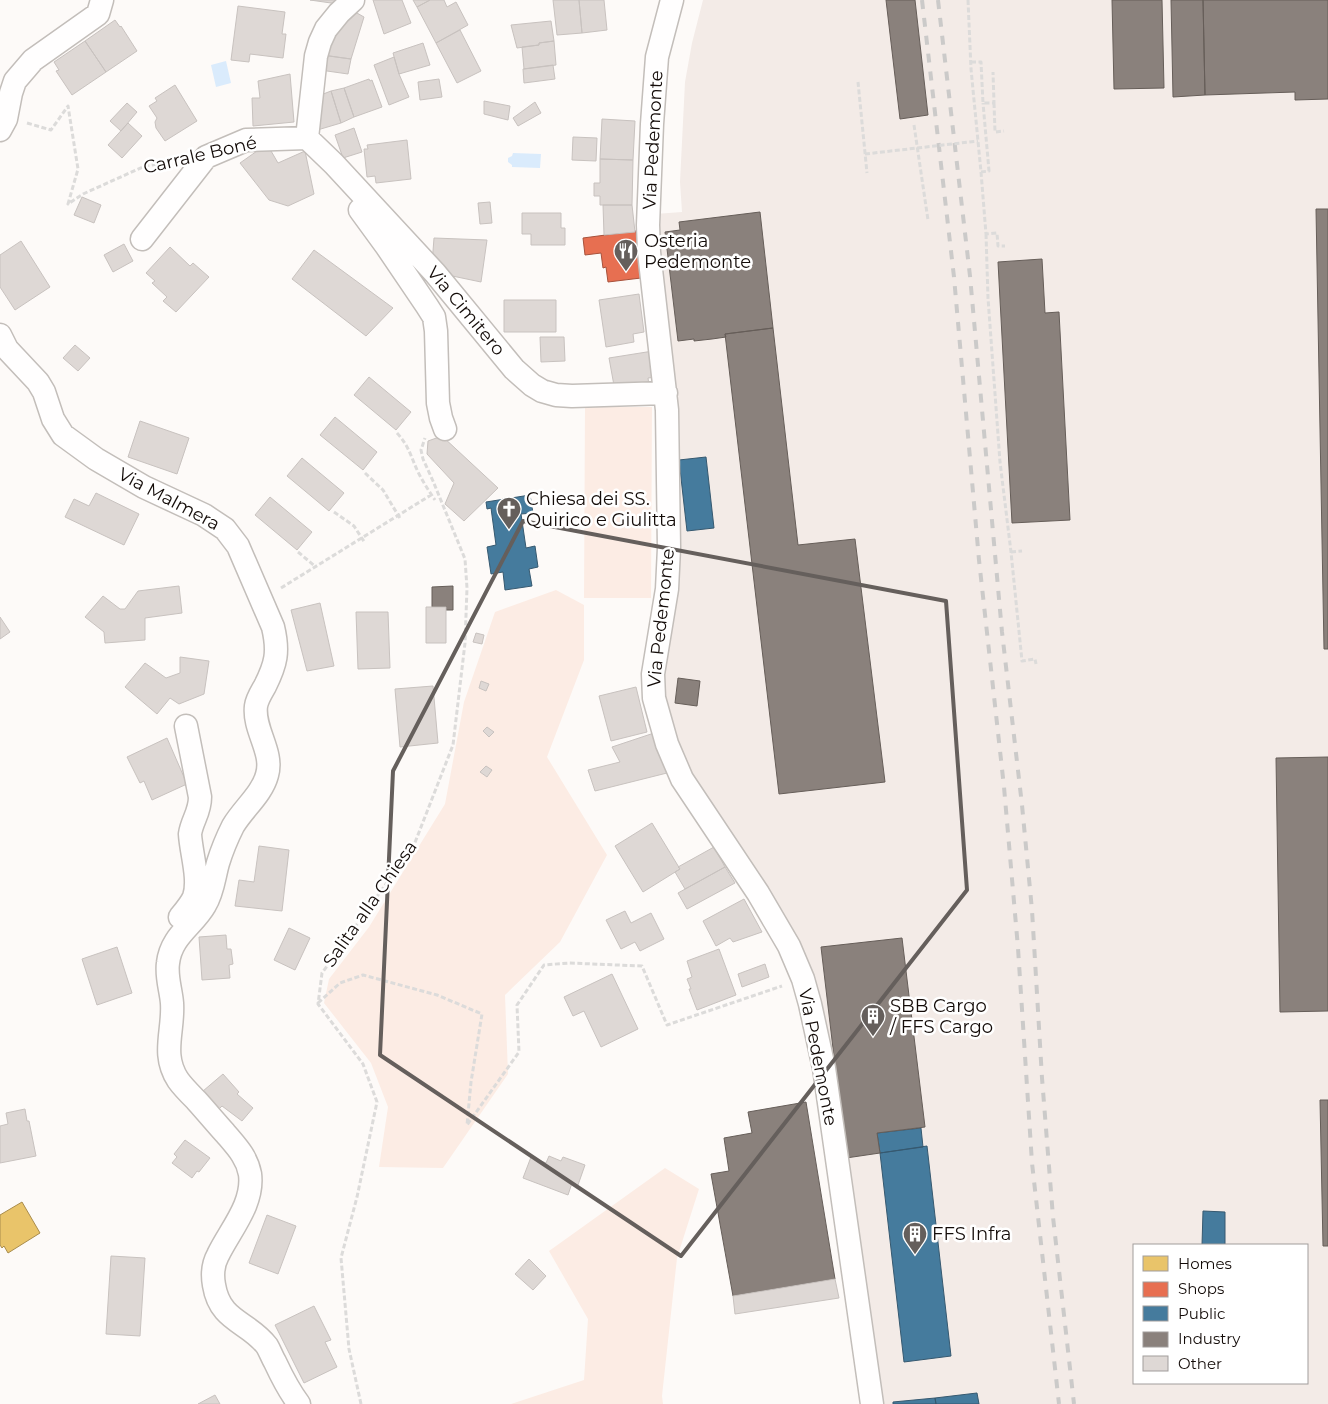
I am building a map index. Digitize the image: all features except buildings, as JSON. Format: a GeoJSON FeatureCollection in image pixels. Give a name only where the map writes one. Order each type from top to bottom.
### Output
{"type":"FeatureCollection","features":[{"type":"Feature","properties":{"kind":"street"},"geometry":{"type":"LineString","coordinates":[[10,126],[6,119],[15,81],[33,60],[98,14],[102,0]]}},
{"type":"Feature","properties":{"kind":"street"},"geometry":{"type":"LineString","coordinates":[[307,138],[316,56],[320,42],[326,29],[353,0]]}},
{"type":"Feature","properties":{"kind":"street","name":"Via Pedemonte"},"geometry":{"type":"LineString","coordinates":[[672,0],[657,57],[648,225],[649,252],[666,393],[669,548],[667,589],[653,674],[654,698],[666,744],[682,779],[758,893],[789,946],[803,979],[824,1068],[872,1404]]}},
{"type":"Feature","properties":{"kind":"street","name":"Carrale Boné"},"geometry":{"type":"LineString","coordinates":[[206,157],[246,140],[307,138]]}},
{"type":"Feature","properties":{"kind":"street","name":"Via Cimitero"},"geometry":{"type":"LineString","coordinates":[[307,138],[334,164],[435,273],[514,369],[532,385],[542,391],[572,396],[666,393]]}},
{"type":"Feature","properties":{"kind":"street"},"geometry":{"type":"LineString","coordinates":[[142,239],[206,157]]}},
{"type":"Feature","properties":{"kind":"street"},"geometry":{"type":"LineString","coordinates":[[334,164],[337,179],[387,247],[434,317],[438,400],[445,429]]}},
{"type":"Feature","properties":{"kind":"street","name":"Via Malmera"},"geometry":{"type":"LineString","coordinates":[[0,335],[7,349],[38,382],[44,392],[53,419],[63,435],[96,459],[136,482],[204,515],[225,528],[238,546],[273,627],[277,655],[273,669],[258,698],[256,706],[257,724],[269,764],[267,778],[239,818],[226,841],[207,902],[184,929],[173,946],[167,970],[172,1002],[168,1047],[170,1060],[179,1081],[240,1150],[248,1167],[250,1177],[250,1190],[246,1202],[214,1264],[215,1292],[224,1310],[255,1334],[267,1347],[289,1390],[299,1404]]}},
{"type":"Feature","properties":{"kind":"street"},"geometry":{"type":"LineString","coordinates":[[173,946],[169,936],[193,899],[196,885],[190,834],[200,807],[200,797],[186,726]]}},
{"type":"Feature","properties":{"kind":"path"},"geometry":{"type":"LineString","coordinates":[[968,0],[971,62],[986,234],[988,298],[1005,507],[1022,661],[1035,659],[1036,664]]}},
{"type":"Feature","properties":{"kind":"path"},"geometry":{"type":"LineString","coordinates":[[971,62],[981,62],[989,171],[981,172]]}},
{"type":"Feature","properties":{"kind":"path"},"geometry":{"type":"LineString","coordinates":[[993,72],[995,132],[1004,131]]}},
{"type":"Feature","properties":{"kind":"path"},"geometry":{"type":"LineString","coordinates":[[858,82],[867,173]]}},
{"type":"Feature","properties":{"kind":"path"},"geometry":{"type":"LineString","coordinates":[[983,103],[994,103]]}},
{"type":"Feature","properties":{"kind":"path","name":"Carrale Boné"},"geometry":{"type":"LineString","coordinates":[[10,126],[51,130],[68,106],[78,169],[68,204],[83,194],[145,166],[206,157]]}},
{"type":"Feature","properties":{"kind":"path"},"geometry":{"type":"LineString","coordinates":[[914,124],[928,220]]}},
{"type":"Feature","properties":{"kind":"path"},"geometry":{"type":"LineString","coordinates":[[865,154],[978,141]]}},
{"type":"Feature","properties":{"kind":"path"},"geometry":{"type":"LineString","coordinates":[[986,234],[997,233],[998,246],[1005,246]]}},
{"type":"Feature","properties":{"kind":"path","name":"Salita alla Chiesa"},"geometry":{"type":"LineString","coordinates":[[318,1004],[322,973],[414,845],[453,744],[465,643],[467,588],[464,559],[421,450],[438,400]]}},
{"type":"Feature","properties":{"kind":"path"},"geometry":{"type":"LineString","coordinates":[[397,433],[412,454],[418,472],[435,500]]}},
{"type":"Feature","properties":{"kind":"path"},"geometry":{"type":"LineString","coordinates":[[365,473],[383,490],[402,520]]}},
{"type":"Feature","properties":{"kind":"path"},"geometry":{"type":"LineString","coordinates":[[262,600],[399,516],[431,494]]}},
{"type":"Feature","properties":{"kind":"path"},"geometry":{"type":"LineString","coordinates":[[334,512],[354,526],[365,543]]}},
{"type":"Feature","properties":{"kind":"path"},"geometry":{"type":"LineString","coordinates":[[1011,552],[1022,550]]}},
{"type":"Feature","properties":{"kind":"path"},"geometry":{"type":"LineString","coordinates":[[298,552],[316,567]]}},
{"type":"Feature","properties":{"kind":"path"},"geometry":{"type":"LineString","coordinates":[[361,1404],[349,1349],[341,1258],[357,1197],[377,1102],[363,1064],[318,1004],[340,983],[363,975],[437,995],[482,1014],[471,1082],[467,1124],[519,1052],[517,1005],[544,965],[568,962],[642,966],[667,1025],[803,979]]}},
{"type":"Feature","properties":{"kind":"highlighted area"},"geometry":{"type":"Polygon","coordinates":[[[523,521],[946,601],[967,890],[681,1256],[380,1055],[393,771],[523,521]]]}},
{"type":"Feature","properties":{"kind":"shaded area"},"geometry":{"type":"Polygon","coordinates":[[[703,0],[1328,0],[1328,1404],[879,1404],[821,1015],[667,744],[659,644],[655,214],[682,212],[680,182],[685,82],[692,43],[703,0]]]}},
{"type":"Feature","properties":{"kind":"shaded area"},"geometry":{"type":"Polygon","coordinates":[[[585,407],[652,407],[651,598],[584,598],[585,407]]]}},
{"type":"Feature","properties":{"kind":"shaded area"},"geometry":{"type":"Polygon","coordinates":[[[556,590],[584,605],[584,660],[547,757],[607,855],[560,942],[505,995],[508,1074],[443,1168],[379,1167],[388,1107],[371,1063],[324,1003],[329,979],[369,927],[445,804],[464,702],[495,612],[556,590]]]}},
{"type":"Feature","properties":{"kind":"shaded area"},"geometry":{"type":"Polygon","coordinates":[[[665,1168],[699,1189],[677,1258],[662,1396],[663,1404],[511,1404],[584,1380],[588,1319],[549,1251],[665,1168]]]}},
{"type":"Feature","properties":{"kind":"water"},"geometry":{"type":"Polygon","coordinates":[[[226,61],[231,83],[216,87],[211,65],[226,61]]]}},
{"type":"Feature","properties":{"kind":"water"},"geometry":{"type":"Polygon","coordinates":[[[513,153],[541,154],[540,168],[512,167],[508,162],[508,158],[513,153]]]}},
{"type":"Feature","properties":{"kind":"railway"},"geometry":{"type":"LineString","coordinates":[[922,0],[954,277],[979,560],[1004,787],[1018,948],[1032,1163],[1059,1404]]}},
{"type":"Feature","properties":{"kind":"railway"},"geometry":{"type":"LineString","coordinates":[[938,0],[970,276],[1002,632],[1022,805],[1032,910],[1053,1217],[1074,1404]]}},
{"type":"Feature","properties":{"kind":"place","name":"Osteria Pedemonte"},"geometry":{"type":"Point","coordinates":[626,272]}},
{"type":"Feature","properties":{"kind":"place","name":"Chiesa dei SS. Quirico e Giulitta"},"geometry":{"type":"Point","coordinates":[509,530]}},
{"type":"Feature","properties":{"kind":"place","name":"SBB Cargo / FFS Cargo"},"geometry":{"type":"Point","coordinates":[873,1037]}},
{"type":"Feature","properties":{"kind":"place","name":"FFS Infra"},"geometry":{"type":"Point","coordinates":[915,1255]}}]}
